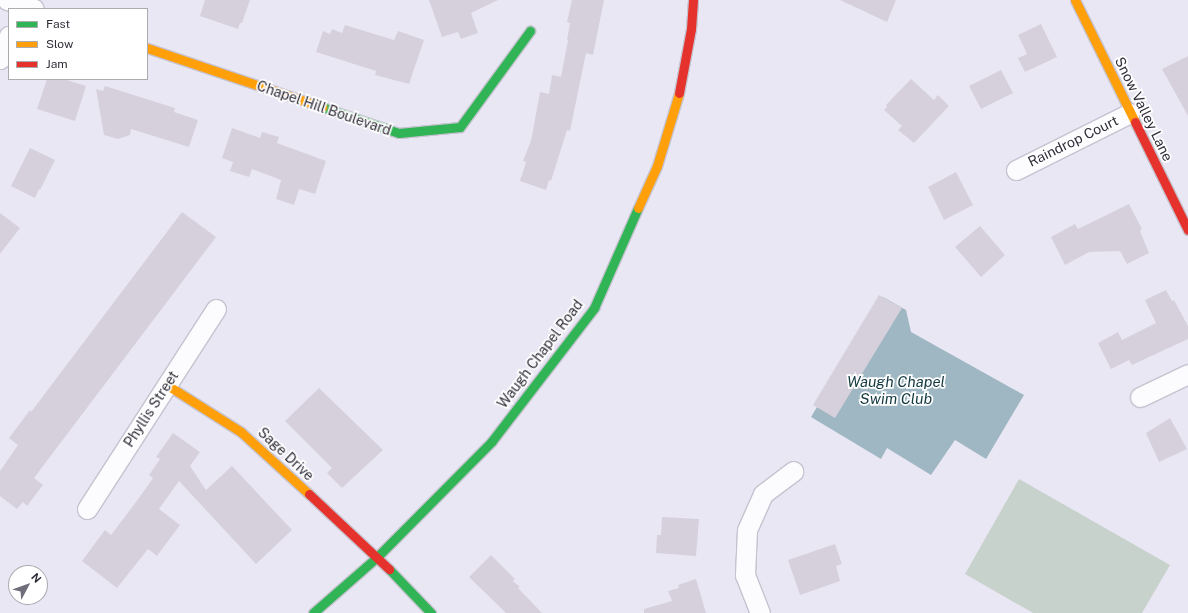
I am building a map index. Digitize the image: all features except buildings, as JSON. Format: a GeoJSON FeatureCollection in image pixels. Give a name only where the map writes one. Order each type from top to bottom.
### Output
{"type":"FeatureCollection","features":[{"type":"Feature","properties":{"kind":"street","name":"Waugh Chapel Road"},"geometry":{"type":"LineString","coordinates":[[313,613],[377,556],[492,441],[594,308],[657,166],[680,89],[690,29],[693,0]]}},
{"type":"Feature","properties":{"kind":"street","name":"Snow Valley Lane"},"geometry":{"type":"LineString","coordinates":[[1075,0],[1188,230]]}},
{"type":"Feature","properties":{"kind":"street","name":"Chapel Hill Boulevard"},"geometry":{"type":"LineString","coordinates":[[148,48],[399,133],[460,127],[530,31]]}},
{"type":"Feature","properties":{"kind":"street"},"geometry":{"type":"LineString","coordinates":[[0,59],[8,39]]}},
{"type":"Feature","properties":{"kind":"street","name":"Raindrop Court"},"geometry":{"type":"LineString","coordinates":[[1016,170],[1130,113]]}},
{"type":"Feature","properties":{"kind":"street","name":"Phyllis Street"},"geometry":{"type":"LineString","coordinates":[[87,509],[216,309]]}},
{"type":"Feature","properties":{"kind":"street"},"geometry":{"type":"LineString","coordinates":[[1140,397],[1188,374]]}},
{"type":"Feature","properties":{"kind":"street","name":"Sage Drive"},"geometry":{"type":"LineString","coordinates":[[167,385],[241,432],[377,556],[431,613]]}},
{"type":"Feature","properties":{"kind":"street"},"geometry":{"type":"LineString","coordinates":[[760,613],[746,575],[747,530],[763,494],[793,471]]}},
{"type":"Feature","properties":{"kind":"shaded area"},"geometry":{"type":"Polygon","coordinates":[[[1019,479],[1170,565],[1142,613],[1033,613],[965,574],[1019,479]]]}},
{"type":"Feature","properties":{"kind":"water","name":"Waugh Chapel Swim Club"},"geometry":{"type":"Polygon","coordinates":[[[883,297],[906,310],[911,332],[1024,395],[986,459],[955,440],[931,475],[887,448],[881,459],[811,417],[883,297]]]}},
{"type":"Feature","properties":{"kind":"traffic: fast"},"geometry":{"type":"LineString","coordinates":[[322,107],[399,133],[460,127],[530,31]]}},
{"type":"Feature","properties":{"kind":"traffic: fast"},"geometry":{"type":"LineString","coordinates":[[313,613],[377,557],[492,441],[594,308],[638,208]]}},
{"type":"Feature","properties":{"kind":"traffic: fast"},"geometry":{"type":"LineString","coordinates":[[389,569],[431,613]]}},
{"type":"Feature","properties":{"kind":"traffic: slow"},"geometry":{"type":"LineString","coordinates":[[1075,0],[1135,122]]}},
{"type":"Feature","properties":{"kind":"traffic: slow"},"geometry":{"type":"LineString","coordinates":[[148,48],[322,107]]}},
{"type":"Feature","properties":{"kind":"traffic: slow"},"geometry":{"type":"LineString","coordinates":[[638,208],[657,166],[679,93]]}},
{"type":"Feature","properties":{"kind":"traffic: slow"},"geometry":{"type":"LineString","coordinates":[[167,385],[241,432],[309,494]]}},
{"type":"Feature","properties":{"kind":"traffic: jam"},"geometry":{"type":"LineString","coordinates":[[679,93],[691,29],[693,0]]}},
{"type":"Feature","properties":{"kind":"traffic: jam"},"geometry":{"type":"LineString","coordinates":[[1135,122],[1188,230]]}},
{"type":"Feature","properties":{"kind":"traffic: jam"},"geometry":{"type":"LineString","coordinates":[[309,494],[389,569]]}}]}
